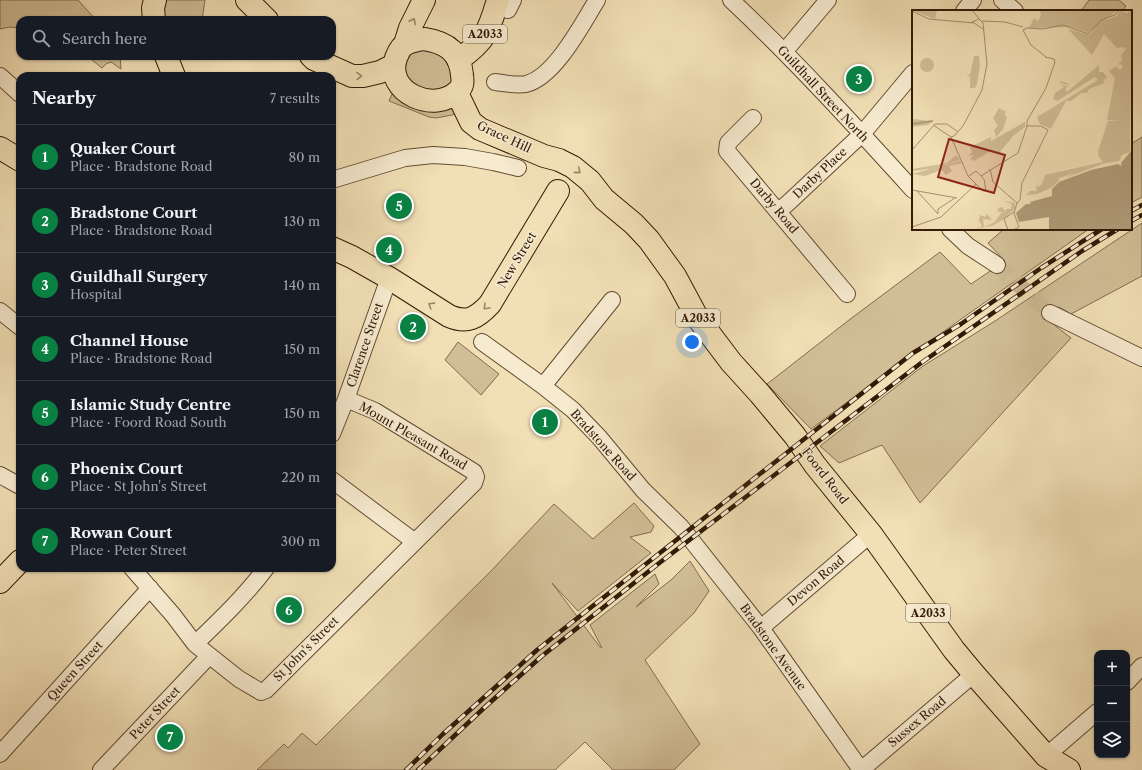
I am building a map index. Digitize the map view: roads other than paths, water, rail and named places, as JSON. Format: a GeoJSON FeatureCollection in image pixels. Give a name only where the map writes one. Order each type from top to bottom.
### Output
{"type":"FeatureCollection","features":[{"type":"Feature","properties":{"kind":"main road"},"geometry":{"type":"LineString","coordinates":[[154,16],[153,8],[155,0]]}},
{"type":"Feature","properties":{"kind":"main road"},"geometry":{"type":"LineString","coordinates":[[247,0],[264,16]]}},
{"type":"Feature","properties":{"kind":"main road"},"geometry":{"type":"LineString","coordinates":[[405,44],[424,39],[435,40],[450,48],[462,69],[464,82],[457,93],[444,100],[429,102],[408,93],[398,84],[394,74],[394,64],[398,51],[405,44],[410,28],[424,0]]}},
{"type":"Feature","properties":{"kind":"main road","name":"A2033"},"geometry":{"type":"LineString","coordinates":[[458,60],[473,50],[483,38],[506,3]]}},
{"type":"Feature","properties":{"kind":"main road"},"geometry":{"type":"LineString","coordinates":[[168,60],[172,72]]}},
{"type":"Feature","properties":{"kind":"main road"},"geometry":{"type":"LineString","coordinates":[[316,60],[352,76],[363,76],[380,72],[394,64]]}},
{"type":"Feature","properties":{"kind":"main road","name":"Grace Hill"},"geometry":{"type":"LineString","coordinates":[[457,93],[471,122],[480,129],[573,167],[590,181],[604,199]]}},
{"type":"Feature","properties":{"kind":"main road"},"geometry":{"type":"LineString","coordinates":[[0,148],[16,158]]}},
{"type":"Feature","properties":{"kind":"main road"},"geometry":{"type":"LineString","coordinates":[[544,156],[555,173],[558,191],[572,188],[604,199]]}},
{"type":"Feature","properties":{"kind":"main road","name":"New Street"},"geometry":{"type":"LineString","coordinates":[[389,278],[457,320],[473,318],[490,304],[558,191]]}},
{"type":"Feature","properties":{"kind":"main road","name":"Foord Road"},"geometry":{"type":"LineString","coordinates":[[604,199],[634,224],[659,252],[675,276],[697,317],[731,362],[795,436],[871,534],[954,650],[1049,763],[1069,770]]}},
{"type":"Feature","properties":{"kind":"main road"},"geometry":{"type":"LineString","coordinates":[[336,250],[389,278]]}},
{"type":"Feature","properties":{"kind":"main road"},"geometry":{"type":"LineString","coordinates":[[0,582],[16,565]]}},
{"type":"Feature","properties":{"kind":"street"},"geometry":{"type":"LineString","coordinates":[[495,82],[525,84],[534,81],[547,72],[566,49],[597,0]]}},
{"type":"Feature","properties":{"kind":"street","name":"Guildhall Street North"},"geometry":{"type":"LineString","coordinates":[[731,0],[784,52],[912,189]]}},
{"type":"Feature","properties":{"kind":"street"},"geometry":{"type":"LineString","coordinates":[[784,52],[828,0]]}},
{"type":"Feature","properties":{"kind":"street"},"geometry":{"type":"LineString","coordinates":[[965,10],[973,0]]}},
{"type":"Feature","properties":{"kind":"street"},"geometry":{"type":"LineString","coordinates":[[1002,0],[1014,10]]}},
{"type":"Feature","properties":{"kind":"street","name":"Darby Place"},"geometry":{"type":"LineString","coordinates":[[778,211],[862,134],[912,74]]}},
{"type":"Feature","properties":{"kind":"street"},"geometry":{"type":"LineString","coordinates":[[0,76],[16,90]]}},
{"type":"Feature","properties":{"kind":"street","name":"Darby Road"},"geometry":{"type":"LineString","coordinates":[[753,118],[728,143],[727,151],[848,294]]}},
{"type":"Feature","properties":{"kind":"street"},"geometry":{"type":"LineString","coordinates":[[336,179],[405,158],[433,155],[465,157],[518,168]]}},
{"type":"Feature","properties":{"kind":"street"},"geometry":{"type":"LineString","coordinates":[[951,230],[968,246],[997,265]]}},
{"type":"Feature","properties":{"kind":"street","name":"Clarence Street"},"geometry":{"type":"LineString","coordinates":[[336,424],[389,278]]}},
{"type":"Feature","properties":{"kind":"street"},"geometry":{"type":"LineString","coordinates":[[543,386],[612,300]]}},
{"type":"Feature","properties":{"kind":"street"},"geometry":{"type":"LineString","coordinates":[[0,311],[16,324]]}},
{"type":"Feature","properties":{"kind":"street"},"geometry":{"type":"LineString","coordinates":[[1050,312],[1142,358]]}},
{"type":"Feature","properties":{"kind":"street","name":"Bradstone Road"},"geometry":{"type":"LineString","coordinates":[[482,342],[543,386],[573,410],[599,437],[644,490],[680,527]]}},
{"type":"Feature","properties":{"kind":"street","name":"Mount Pleasant Road"},"geometry":{"type":"LineString","coordinates":[[346,398],[375,411],[474,472],[476,477]]}},
{"type":"Feature","properties":{"kind":"street"},"geometry":{"type":"LineString","coordinates":[[0,476],[16,484]]}},
{"type":"Feature","properties":{"kind":"street","name":"St John's Street"},"geometry":{"type":"LineString","coordinates":[[136,572],[195,644],[240,679],[260,692],[266,690],[415,542],[474,483],[476,477]]}},
{"type":"Feature","properties":{"kind":"street"},"geometry":{"type":"LineString","coordinates":[[336,483],[415,542]]}},
{"type":"Feature","properties":{"kind":"street","name":"Bradstone Avenue"},"geometry":{"type":"LineString","coordinates":[[680,527],[761,628],[861,770]]}},
{"type":"Feature","properties":{"kind":"street","name":"Devon Road"},"geometry":{"type":"LineString","coordinates":[[761,628],[871,534]]}},
{"type":"Feature","properties":{"kind":"street"},"geometry":{"type":"LineString","coordinates":[[195,644],[227,614],[252,587],[263,572]]}},
{"type":"Feature","properties":{"kind":"street","name":"Queen Street"},"geometry":{"type":"LineString","coordinates":[[0,754],[150,588]]}},
{"type":"Feature","properties":{"kind":"street","name":"Peter Street"},"geometry":{"type":"LineString","coordinates":[[101,770],[209,656]]}},
{"type":"Feature","properties":{"kind":"street"},"geometry":{"type":"LineString","coordinates":[[1130,679],[1142,666]]}},
{"type":"Feature","properties":{"kind":"street","name":"Sussex Road"},"geometry":{"type":"LineString","coordinates":[[861,770],[974,674]]}},
{"type":"Feature","properties":{"kind":"street"},"geometry":{"type":"LineString","coordinates":[[1049,763],[1094,715]]}},
{"type":"Feature","properties":{"kind":"tunnel"},"geometry":{"type":"LineString","coordinates":[[997,265],[1050,313]]}},
{"type":"Feature","properties":{"kind":"railway"},"geometry":{"type":"LineString","coordinates":[[1132,210],[1142,205]]}},
{"type":"Feature","properties":{"kind":"railway"},"geometry":{"type":"LineString","coordinates":[[1132,220],[1142,215]]}},
{"type":"Feature","properties":{"kind":"railway"},"geometry":{"type":"LineString","coordinates":[[406,770],[443,734],[537,650],[913,353],[961,324],[1041,268],[1100,230]]}},
{"type":"Feature","properties":{"kind":"railway"},"geometry":{"type":"LineString","coordinates":[[418,770],[542,656],[658,564],[921,363],[1082,251],[1116,230]]}},
{"type":"Feature","properties":{"kind":"place","name":"Guildhall Surgery"},"geometry":{"type":"Point","coordinates":[859,79]}},
{"type":"Feature","properties":{"kind":"place","name":"Islamic Study Centre"},"geometry":{"type":"Point","coordinates":[399,206]}},
{"type":"Feature","properties":{"kind":"place","name":"Channel House"},"geometry":{"type":"Point","coordinates":[389,250]}},
{"type":"Feature","properties":{"kind":"place","name":"Bradstone Court"},"geometry":{"type":"Point","coordinates":[413,327]}},
{"type":"Feature","properties":{"kind":"place","name":"Quaker Court"},"geometry":{"type":"Point","coordinates":[545,422]}},
{"type":"Feature","properties":{"kind":"place","name":"Phoenix Court"},"geometry":{"type":"Point","coordinates":[289,610]}},
{"type":"Feature","properties":{"kind":"place","name":"Rowan Court"},"geometry":{"type":"Point","coordinates":[170,737]}}]}
